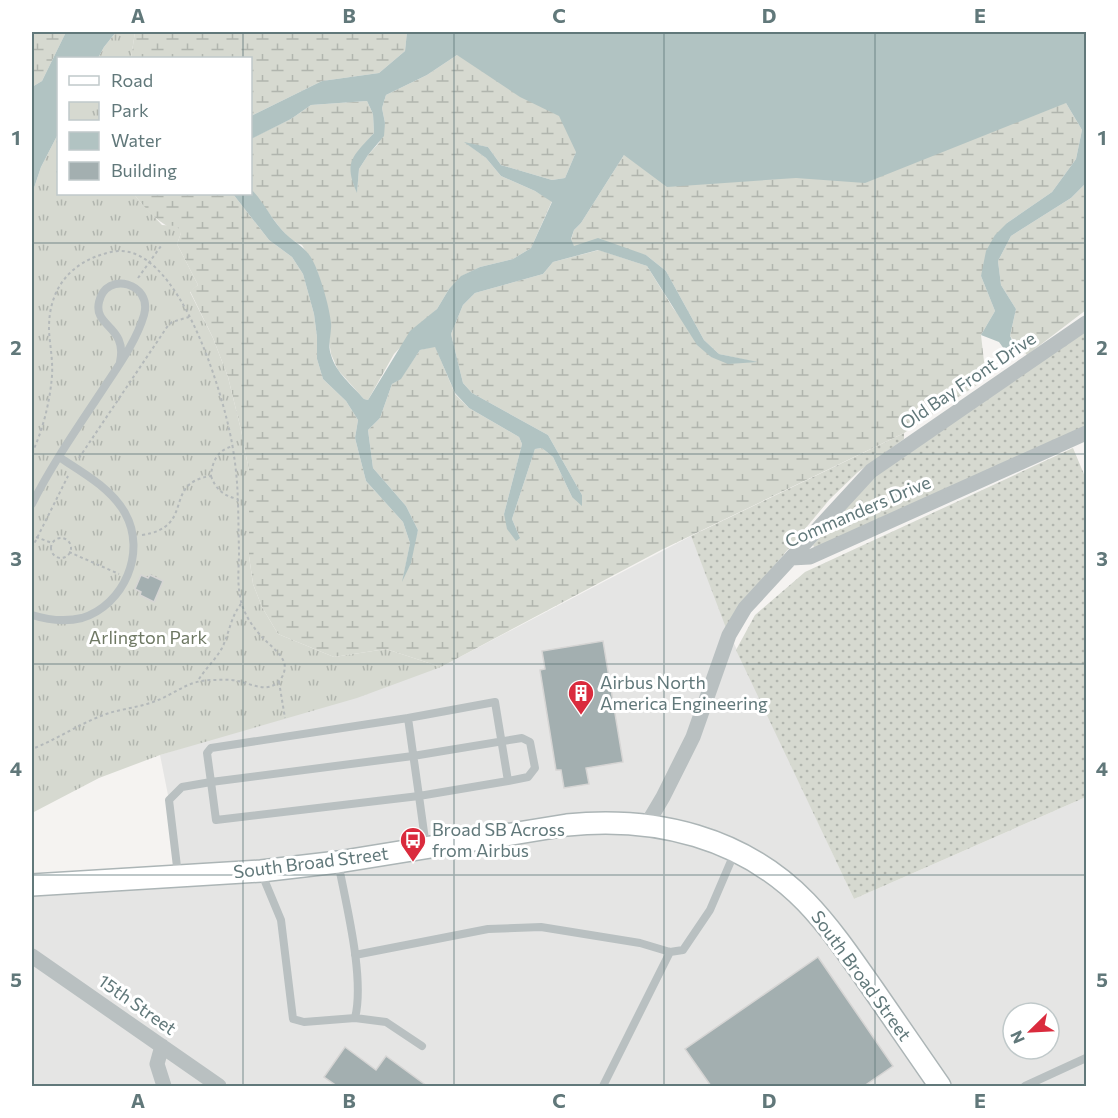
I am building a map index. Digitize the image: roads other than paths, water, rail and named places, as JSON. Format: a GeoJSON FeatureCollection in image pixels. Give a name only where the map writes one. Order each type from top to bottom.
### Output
{"type":"FeatureCollection","features":[{"type":"Feature","properties":{"kind":"street","name":"Old Bay Front Drive"},"geometry":{"type":"LineString","coordinates":[[791,558],[871,471],[1086,323]]}},
{"type":"Feature","properties":{"kind":"street","name":"Commanders Drive"},"geometry":{"type":"LineString","coordinates":[[647,824],[693,737],[729,635],[746,608],[791,558],[810,557],[1086,433]]}},
{"type":"Feature","properties":{"kind":"street","name":"South Broad Street"},"geometry":{"type":"LineString","coordinates":[[33,886],[261,872],[577,824],[624,822],[675,829],[735,851],[786,884],[823,921],[844,948],[940,1086]]}},
{"type":"Feature","properties":{"kind":"street","name":"15th Street"},"geometry":{"type":"LineString","coordinates":[[32,957],[219,1086]]}},
{"type":"Feature","properties":{"kind":"street"},"geometry":{"type":"LineString","coordinates":[[162,1046],[157,1064],[164,1086]]}},
{"type":"Feature","properties":{"kind":"lane"},"geometry":{"type":"LineString","coordinates":[[32,504],[59,457],[120,362],[140,327],[145,312],[143,296],[132,285],[123,282],[113,284],[105,290],[98,303],[99,313],[103,320],[120,340],[122,352],[120,362]]}},
{"type":"Feature","properties":{"kind":"lane"},"geometry":{"type":"LineString","coordinates":[[32,615],[55,620],[83,617],[106,605],[127,577],[132,561],[134,546],[131,527],[117,501],[59,457]]}},
{"type":"Feature","properties":{"kind":"lane"},"geometry":{"type":"LineString","coordinates":[[179,878],[169,800],[182,787],[211,782],[413,756],[501,741],[522,738],[530,742],[535,768],[528,777],[508,781],[419,796],[216,820],[211,782],[207,753],[211,748],[408,718],[495,702],[501,741],[508,781]]}},
{"type":"Feature","properties":{"kind":"lane"},"geometry":{"type":"LineString","coordinates":[[408,718],[426,848]]}},
{"type":"Feature","properties":{"kind":"lane"},"geometry":{"type":"LineString","coordinates":[[355,955],[488,929],[541,927],[640,943],[670,951],[683,950],[710,910],[735,851]]}},
{"type":"Feature","properties":{"kind":"lane"},"geometry":{"type":"LineString","coordinates":[[338,862],[355,955],[358,1005],[355,1018]]}},
{"type":"Feature","properties":{"kind":"lane"},"geometry":{"type":"LineString","coordinates":[[261,872],[281,920],[293,1019],[304,1023],[355,1018],[386,1022],[422,1046]]}},
{"type":"Feature","properties":{"kind":"lane"},"geometry":{"type":"LineString","coordinates":[[603,1086],[670,951]]}},
{"type":"Feature","properties":{"kind":"lane"},"geometry":{"type":"LineString","coordinates":[[1025,1086],[1086,1058]]}},
{"type":"Feature","properties":{"kind":"water"},"geometry":{"type":"Polygon","coordinates":[[[66,32],[116,32],[99,57],[57,57],[57,136],[41,167],[32,194],[32,87],[42,81],[66,32]]]}},
{"type":"Feature","properties":{"kind":"water"},"geometry":{"type":"Polygon","coordinates":[[[407,32],[1086,32],[1086,183],[1071,198],[1011,236],[998,261],[1001,285],[1016,309],[1010,336],[1016,347],[1007,353],[999,342],[981,335],[995,311],[981,276],[986,251],[995,235],[1007,223],[1052,192],[1076,159],[1082,130],[1066,103],[865,183],[796,178],[667,187],[624,155],[581,223],[574,230],[571,239],[574,246],[598,238],[646,255],[666,271],[704,340],[719,354],[758,362],[728,364],[711,357],[697,345],[647,266],[598,250],[553,262],[543,274],[475,293],[463,305],[451,334],[463,383],[472,393],[548,435],[582,495],[582,506],[572,497],[553,457],[542,448],[535,449],[512,519],[520,538],[516,541],[507,529],[504,514],[522,444],[519,437],[469,408],[455,393],[435,347],[420,350],[401,379],[392,384],[380,418],[368,430],[373,468],[406,506],[418,530],[411,563],[402,582],[410,543],[403,522],[366,481],[355,438],[358,420],[346,401],[323,379],[317,359],[314,314],[303,274],[292,257],[269,240],[234,195],[252,195],[252,190],[281,229],[309,255],[326,296],[331,327],[329,347],[333,361],[345,378],[364,399],[368,400],[410,331],[437,309],[449,289],[461,276],[480,267],[513,259],[531,248],[552,202],[535,191],[501,176],[486,158],[464,142],[488,147],[501,165],[552,180],[565,178],[576,152],[559,116],[520,97],[457,55],[427,75],[386,95],[382,108],[385,123],[384,136],[359,169],[357,193],[351,174],[352,160],[374,133],[373,114],[367,101],[311,105],[291,119],[252,138],[252,116],[322,81],[379,73],[405,51],[407,32]]]}},
{"type":"Feature","properties":{"kind":"place","name":"Airbus North America Engineering"},"geometry":{"type":"Point","coordinates":[581,716]}},
{"type":"Feature","properties":{"kind":"place","name":"Broad SB Across from Airbus"},"geometry":{"type":"Point","coordinates":[413,863]}},
{"type":"Feature","properties":{"kind":"park label","name":"Arlington Park"},"geometry":{"type":"Point","coordinates":[148,638]}}]}
